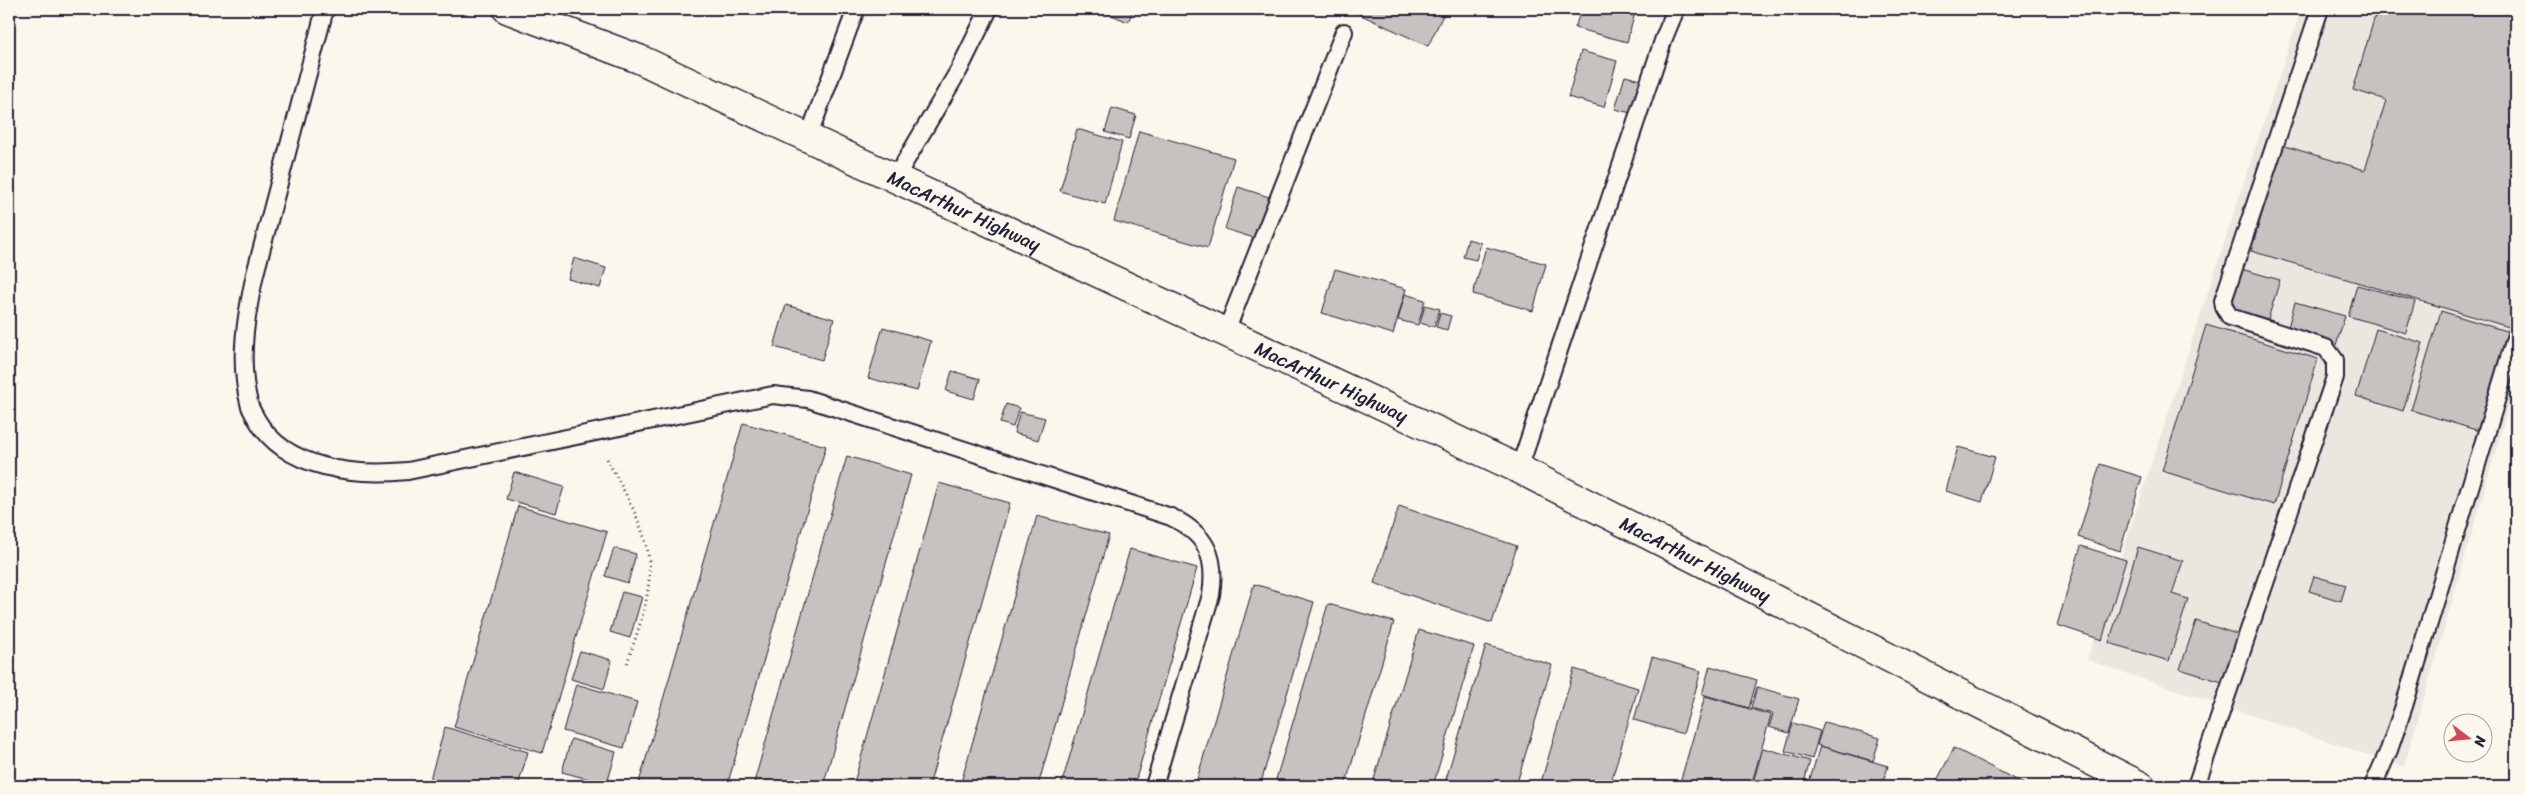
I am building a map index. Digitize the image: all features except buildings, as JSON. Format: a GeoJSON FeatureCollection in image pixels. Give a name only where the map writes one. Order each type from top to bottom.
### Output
{"type":"FeatureCollection","features":[{"type":"Feature","properties":{"kind":"highway","name":"MacArthur Highway"},"geometry":{"type":"LineString","coordinates":[[508,9],[639,58],[808,138],[1089,266],[1225,334],[1519,469],[2141,786]]}},
{"type":"Feature","properties":{"kind":"lane"},"geometry":{"type":"LineString","coordinates":[[325,9],[255,274],[246,316],[245,383],[249,405],[261,426],[274,442],[292,454],[344,470],[378,474],[408,471],[773,395],[796,396],[1170,517],[1198,533],[1207,547],[1213,563],[1214,578],[1211,595],[1154,786]]}},
{"type":"Feature","properties":{"kind":"lane"},"geometry":{"type":"LineString","coordinates":[[808,138],[856,9]]}},
{"type":"Feature","properties":{"kind":"lane"},"geometry":{"type":"LineString","coordinates":[[896,177],[959,70],[989,9]]}},
{"type":"Feature","properties":{"kind":"lane"},"geometry":{"type":"LineString","coordinates":[[1519,469],[1664,38],[1676,9]]}},
{"type":"Feature","properties":{"kind":"lane"},"geometry":{"type":"LineString","coordinates":[[2196,786],[2335,377],[2335,360],[2326,348],[2230,317],[2223,301],[2320,9]]}},
{"type":"Feature","properties":{"kind":"lane"},"geometry":{"type":"LineString","coordinates":[[1225,334],[1344,32]]}},
{"type":"Feature","properties":{"kind":"lane"},"geometry":{"type":"LineString","coordinates":[[2373,786],[2389,750],[2404,706],[2516,335]]}},
{"type":"Feature","properties":{"kind":"path"},"geometry":{"type":"LineString","coordinates":[[594,431],[630,505],[642,535],[649,562],[648,584],[642,616],[627,664]]}},
{"type":"Feature","properties":{"kind":"shaded area"},"geometry":{"type":"Polygon","coordinates":[[[2301,9],[2516,9],[2516,381],[2404,767],[2087,660],[2301,9]]]}}]}
